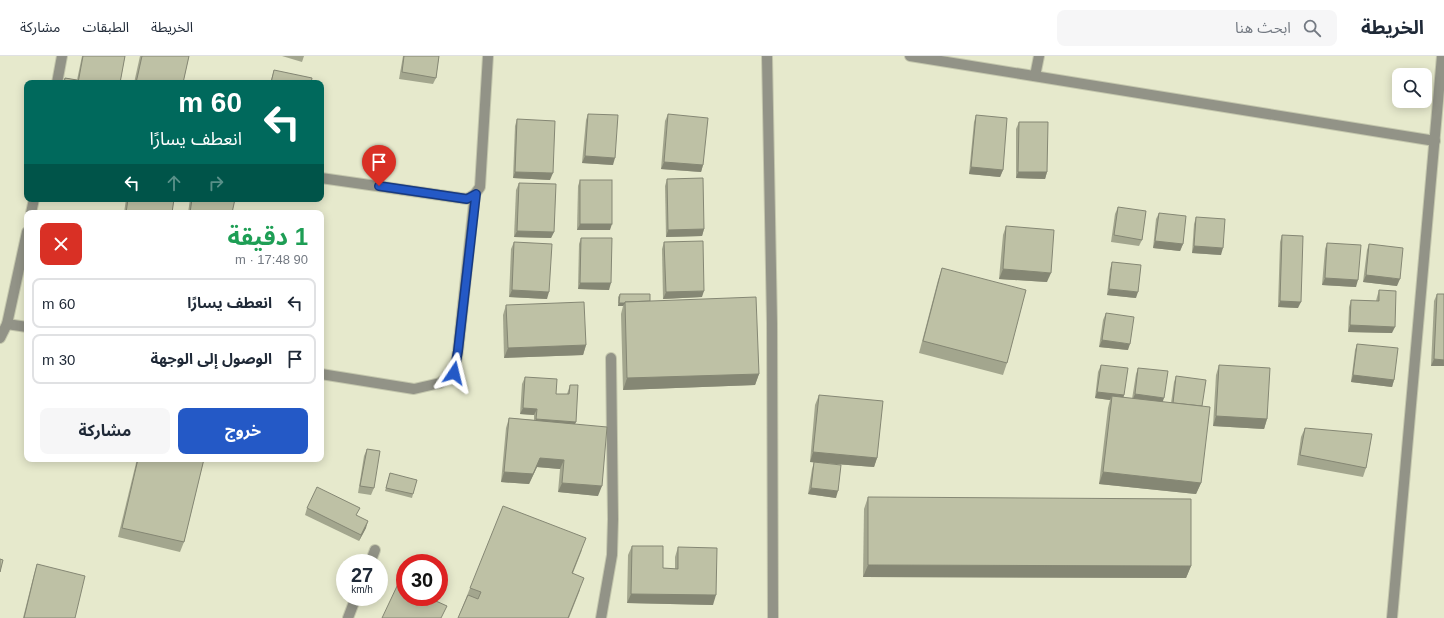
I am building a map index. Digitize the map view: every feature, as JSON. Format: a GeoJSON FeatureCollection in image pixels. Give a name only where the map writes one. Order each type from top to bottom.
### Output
{"type":"FeatureCollection","features":[{"type":"Feature","properties":{"kind":"street"},"geometry":{"type":"LineString","coordinates":[[58,80],[62,56]]}},
{"type":"Feature","properties":{"kind":"street"},"geometry":{"type":"LineString","coordinates":[[324,374],[414,389],[440,383],[454,373],[458,351],[476,194],[480,188],[488,56]]}},
{"type":"Feature","properties":{"kind":"street"},"geometry":{"type":"LineString","coordinates":[[767,56],[772,323],[773,618]]}},
{"type":"Feature","properties":{"kind":"street"},"geometry":{"type":"LineString","coordinates":[[910,56],[1435,141]]}},
{"type":"Feature","properties":{"kind":"street"},"geometry":{"type":"LineString","coordinates":[[1035,76],[1039,56]]}},
{"type":"Feature","properties":{"kind":"street"},"geometry":{"type":"LineString","coordinates":[[1392,618],[1442,56]]}},
{"type":"Feature","properties":{"kind":"street"},"geometry":{"type":"LineString","coordinates":[[324,178],[467,199],[476,194]]}},
{"type":"Feature","properties":{"kind":"street"},"geometry":{"type":"LineString","coordinates":[[0,338],[7,324],[24,246]]}},
{"type":"Feature","properties":{"kind":"street"},"geometry":{"type":"LineString","coordinates":[[7,324],[24,327]]}},
{"type":"Feature","properties":{"kind":"street"},"geometry":{"type":"LineString","coordinates":[[601,618],[612,555],[611,358]]}},
{"type":"Feature","properties":{"kind":"street"},"geometry":{"type":"LineString","coordinates":[[373,554],[375,550]]}},
{"type":"Feature","properties":{"kind":"street"},"geometry":{"type":"LineString","coordinates":[[348,618],[353,606]]}},
{"type":"Feature","properties":{"kind":"building"},"geometry":{"type":"Polygon","coordinates":[[[83,56],[125,56],[121,80],[79,80],[83,56]]]}},
{"type":"Feature","properties":{"kind":"building"},"geometry":{"type":"Polygon","coordinates":[[[142,56],[189,56],[184,80],[137,80],[142,56]]]}},
{"type":"Feature","properties":{"kind":"building"},"geometry":{"type":"Polygon","coordinates":[[[404,56],[439,56],[436,78],[402,72],[404,56]]]}},
{"type":"Feature","properties":{"kind":"building"},"geometry":{"type":"Polygon","coordinates":[[[274,70],[312,78],[312,80],[272,80],[274,70]]]}},
{"type":"Feature","properties":{"kind":"building"},"geometry":{"type":"Polygon","coordinates":[[[65,78],[77,80],[65,80],[65,78]]]}},
{"type":"Feature","properties":{"kind":"building"},"geometry":{"type":"Polygon","coordinates":[[[588,114],[618,115],[615,158],[585,156],[588,114]]]}},
{"type":"Feature","properties":{"kind":"building"},"geometry":{"type":"Polygon","coordinates":[[[668,114],[708,118],[703,165],[664,162],[668,114]]]}},
{"type":"Feature","properties":{"kind":"building"},"geometry":{"type":"Polygon","coordinates":[[[976,115],[1007,118],[1003,170],[971,167],[976,115]]]}},
{"type":"Feature","properties":{"kind":"building"},"geometry":{"type":"Polygon","coordinates":[[[517,119],[555,121],[553,173],[515,172],[517,119]]]}},
{"type":"Feature","properties":{"kind":"building"},"geometry":{"type":"Polygon","coordinates":[[[1019,122],[1048,122],[1047,172],[1018,172],[1019,122]]]}},
{"type":"Feature","properties":{"kind":"building"},"geometry":{"type":"Polygon","coordinates":[[[703,178],[704,229],[668,230],[667,179],[703,178]]]}},
{"type":"Feature","properties":{"kind":"building"},"geometry":{"type":"Polygon","coordinates":[[[580,180],[612,180],[612,224],[580,224],[580,180]]]}},
{"type":"Feature","properties":{"kind":"building"},"geometry":{"type":"Polygon","coordinates":[[[519,183],[556,184],[554,232],[517,231],[519,183]]]}},
{"type":"Feature","properties":{"kind":"building"},"geometry":{"type":"Polygon","coordinates":[[[128,202],[174,202],[172,210],[126,210],[128,202]]]}},
{"type":"Feature","properties":{"kind":"building"},"geometry":{"type":"Polygon","coordinates":[[[192,202],[234,202],[233,210],[190,210],[192,202]]]}},
{"type":"Feature","properties":{"kind":"building"},"geometry":{"type":"Polygon","coordinates":[[[1118,207],[1146,211],[1142,240],[1114,235],[1118,207]]]}},
{"type":"Feature","properties":{"kind":"building"},"geometry":{"type":"Polygon","coordinates":[[[1159,213],[1186,216],[1183,244],[1155,241],[1159,213]]]}},
{"type":"Feature","properties":{"kind":"building"},"geometry":{"type":"Polygon","coordinates":[[[1196,217],[1225,219],[1223,248],[1194,246],[1196,217]]]}},
{"type":"Feature","properties":{"kind":"building"},"geometry":{"type":"Polygon","coordinates":[[[1006,226],[1054,230],[1051,273],[1003,269],[1006,226]]]}},
{"type":"Feature","properties":{"kind":"building"},"geometry":{"type":"Polygon","coordinates":[[[1282,235],[1303,236],[1301,302],[1280,301],[1282,235]]]}},
{"type":"Feature","properties":{"kind":"building"},"geometry":{"type":"Polygon","coordinates":[[[581,238],[612,238],[611,283],[580,283],[581,238]]]}},
{"type":"Feature","properties":{"kind":"building"},"geometry":{"type":"Polygon","coordinates":[[[703,241],[704,291],[666,292],[664,242],[703,241]]]}},
{"type":"Feature","properties":{"kind":"building"},"geometry":{"type":"Polygon","coordinates":[[[514,242],[552,244],[549,292],[512,290],[514,242]]]}},
{"type":"Feature","properties":{"kind":"building"},"geometry":{"type":"Polygon","coordinates":[[[1327,243],[1361,245],[1358,280],[1325,278],[1327,243]]]}},
{"type":"Feature","properties":{"kind":"building"},"geometry":{"type":"Polygon","coordinates":[[[1369,244],[1403,248],[1400,279],[1366,275],[1369,244]]]}},
{"type":"Feature","properties":{"kind":"building"},"geometry":{"type":"Polygon","coordinates":[[[1112,262],[1141,265],[1138,292],[1109,289],[1112,262]]]}},
{"type":"Feature","properties":{"kind":"building"},"geometry":{"type":"Polygon","coordinates":[[[942,268],[1026,290],[1007,363],[923,341],[942,268]]]}},
{"type":"Feature","properties":{"kind":"building"},"geometry":{"type":"Polygon","coordinates":[[[1379,290],[1396,291],[1395,327],[1350,325],[1351,300],[1379,301],[1379,290]]]}},
{"type":"Feature","properties":{"kind":"building"},"geometry":{"type":"Polygon","coordinates":[[[620,294],[650,294],[650,301],[619,303],[620,294]]]}},
{"type":"Feature","properties":{"kind":"building"},"geometry":{"type":"Polygon","coordinates":[[[1437,294],[1444,294],[1444,360],[1434,359],[1437,294]]]}},
{"type":"Feature","properties":{"kind":"building"},"geometry":{"type":"Polygon","coordinates":[[[756,297],[759,374],[627,378],[625,302],[756,297]]]}},
{"type":"Feature","properties":{"kind":"building"},"geometry":{"type":"Polygon","coordinates":[[[584,302],[586,345],[508,348],[506,305],[584,302]]]}},
{"type":"Feature","properties":{"kind":"building"},"geometry":{"type":"Polygon","coordinates":[[[1106,313],[1134,317],[1130,344],[1102,340],[1106,313]]]}},
{"type":"Feature","properties":{"kind":"building"},"geometry":{"type":"Polygon","coordinates":[[[1357,344],[1398,348],[1394,380],[1353,375],[1357,344]]]}},
{"type":"Feature","properties":{"kind":"building"},"geometry":{"type":"Polygon","coordinates":[[[1101,365],[1128,368],[1124,395],[1097,392],[1101,365]]]}},
{"type":"Feature","properties":{"kind":"building"},"geometry":{"type":"Polygon","coordinates":[[[1219,365],[1270,368],[1267,419],[1216,416],[1219,365]]]}},
{"type":"Feature","properties":{"kind":"building"},"geometry":{"type":"Polygon","coordinates":[[[1138,368],[1168,371],[1164,398],[1135,394],[1138,368]]]}},
{"type":"Feature","properties":{"kind":"building"},"geometry":{"type":"Polygon","coordinates":[[[1176,376],[1206,380],[1202,406],[1173,403],[1176,376]]]}},
{"type":"Feature","properties":{"kind":"building"},"geometry":{"type":"Polygon","coordinates":[[[525,377],[557,379],[556,394],[569,394],[570,385],[578,385],[576,422],[536,419],[537,409],[523,408],[525,377]]]}},
{"type":"Feature","properties":{"kind":"building"},"geometry":{"type":"Polygon","coordinates":[[[819,395],[883,401],[877,458],[813,452],[819,395]]]}},
{"type":"Feature","properties":{"kind":"building"},"geometry":{"type":"Polygon","coordinates":[[[1112,396],[1210,407],[1201,483],[1103,472],[1112,396]]]}},
{"type":"Feature","properties":{"kind":"building"},"geometry":{"type":"Polygon","coordinates":[[[509,418],[607,427],[602,486],[562,483],[564,460],[540,458],[533,474],[504,472],[509,418]]]}},
{"type":"Feature","properties":{"kind":"building"},"geometry":{"type":"Polygon","coordinates":[[[1305,428],[1372,434],[1366,468],[1300,455],[1305,428]]]}},
{"type":"Feature","properties":{"kind":"building"},"geometry":{"type":"Polygon","coordinates":[[[367,449],[380,451],[374,488],[360,486],[367,449]]]}},
{"type":"Feature","properties":{"kind":"building"},"geometry":{"type":"Polygon","coordinates":[[[137,462],[203,462],[184,542],[122,528],[137,462]]]}},
{"type":"Feature","properties":{"kind":"building"},"geometry":{"type":"Polygon","coordinates":[[[814,462],[841,465],[838,491],[811,488],[814,462]]]}},
{"type":"Feature","properties":{"kind":"building"},"geometry":{"type":"Polygon","coordinates":[[[390,473],[417,480],[413,494],[386,488],[390,473]]]}},
{"type":"Feature","properties":{"kind":"building"},"geometry":{"type":"Polygon","coordinates":[[[317,487],[360,508],[356,515],[368,521],[361,535],[307,508],[317,487]]]}},
{"type":"Feature","properties":{"kind":"building"},"geometry":{"type":"Polygon","coordinates":[[[868,497],[1191,499],[1191,566],[868,565],[868,497]]]}},
{"type":"Feature","properties":{"kind":"building"},"geometry":{"type":"Polygon","coordinates":[[[503,506],[586,538],[572,573],[584,578],[568,618],[458,618],[468,595],[478,599],[481,592],[470,588],[503,506]]]}},
{"type":"Feature","properties":{"kind":"building"},"geometry":{"type":"Polygon","coordinates":[[[632,546],[663,546],[663,568],[678,569],[678,547],[717,548],[716,595],[631,594],[632,546]]]}},
{"type":"Feature","properties":{"kind":"building"},"geometry":{"type":"Polygon","coordinates":[[[0,559],[3,560],[0,572],[0,559]]]}},
{"type":"Feature","properties":{"kind":"building"},"geometry":{"type":"Polygon","coordinates":[[[37,564],[85,576],[75,618],[24,618],[37,564]]]}},
{"type":"Feature","properties":{"kind":"building"},"geometry":{"type":"Polygon","coordinates":[[[396,588],[396,606],[447,606],[441,618],[382,618],[396,588]]]}},
{"type":"Feature","properties":{"kind":"route"},"geometry":{"type":"LineString","coordinates":[[379,186],[467,199],[476,194],[458,351],[454,373]]}}]}
